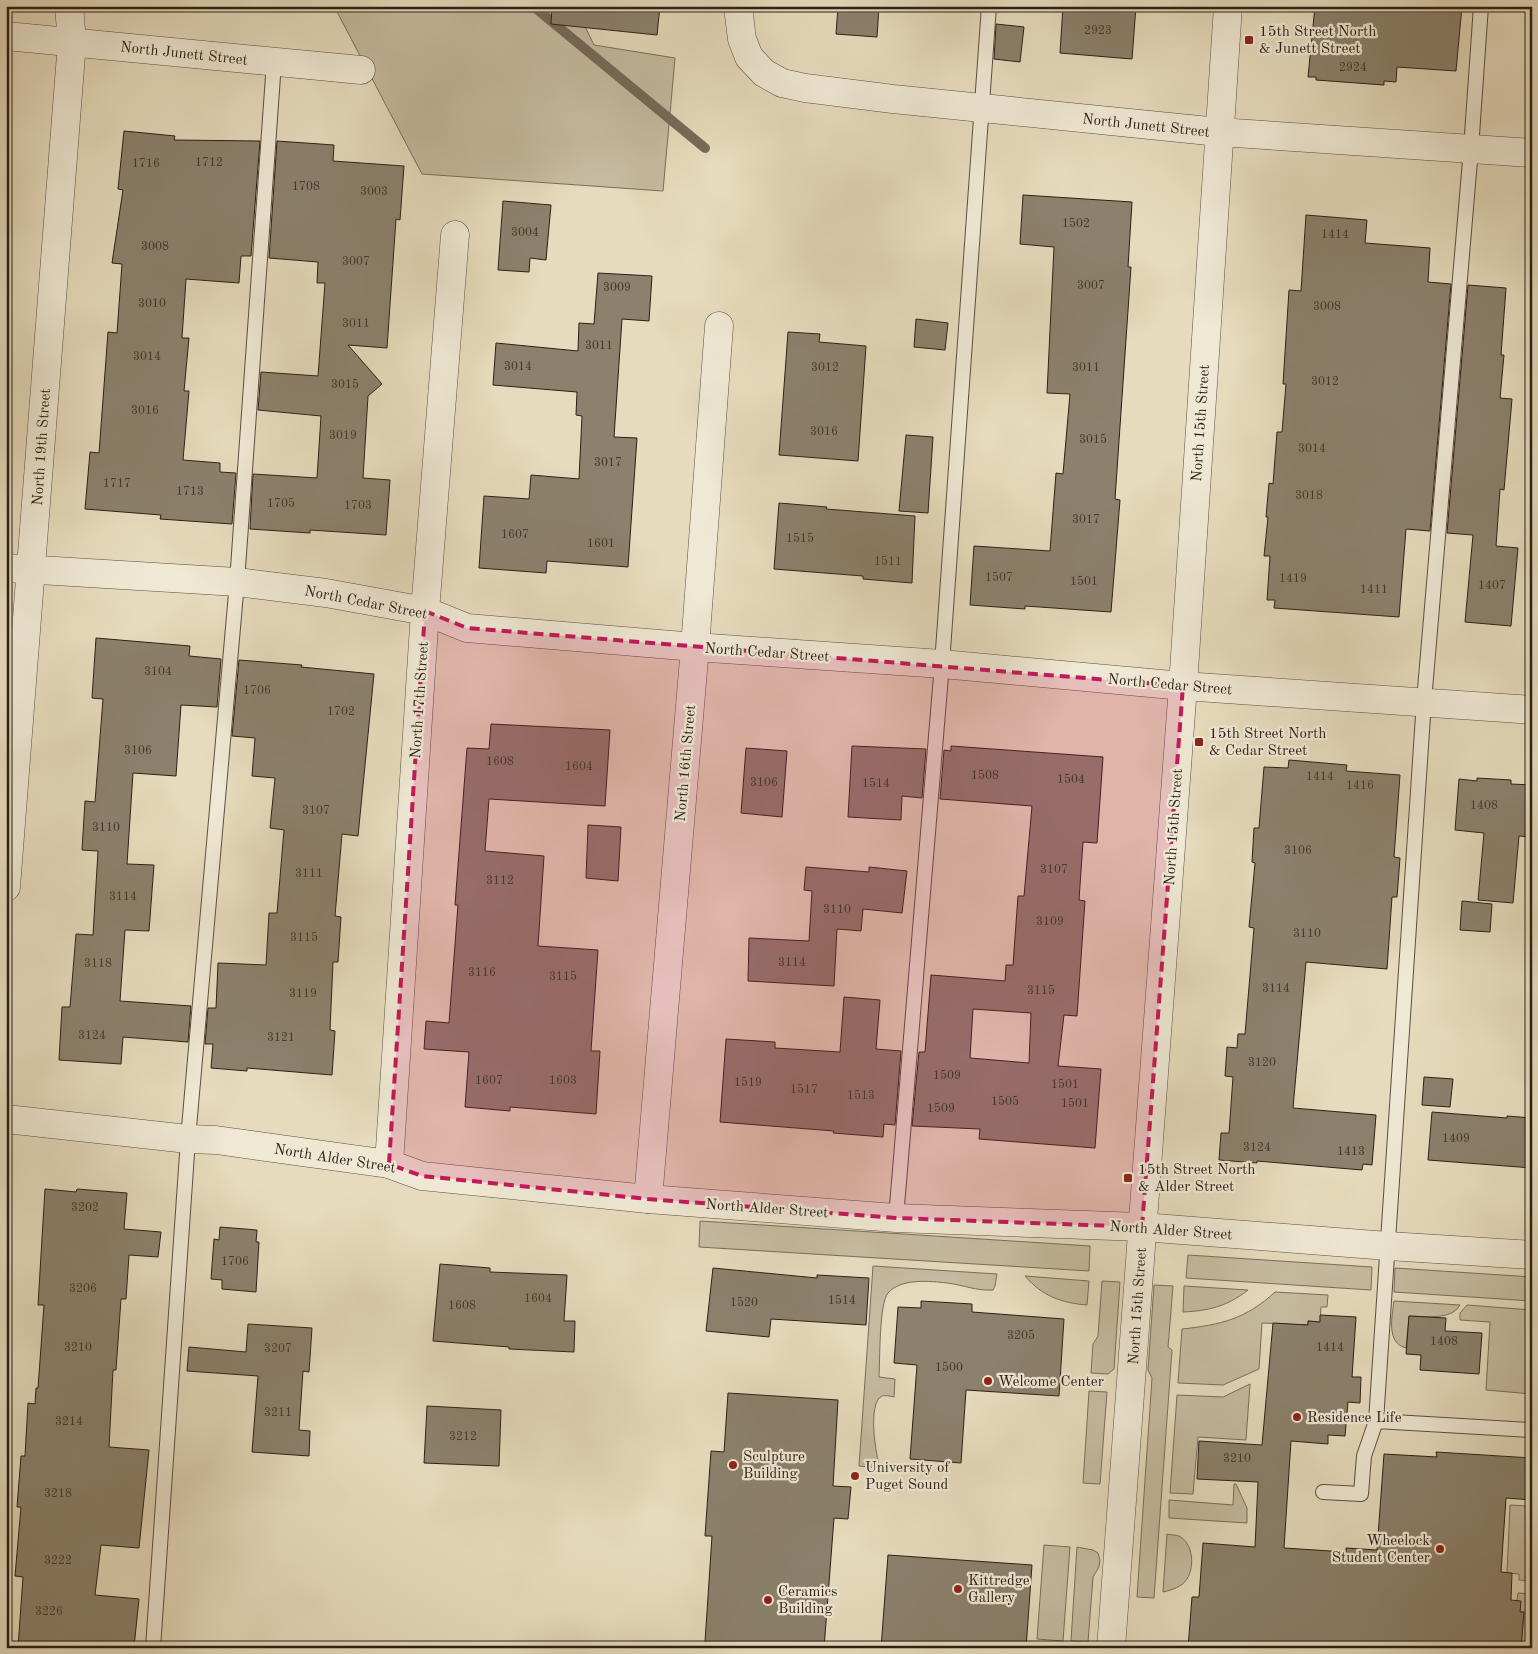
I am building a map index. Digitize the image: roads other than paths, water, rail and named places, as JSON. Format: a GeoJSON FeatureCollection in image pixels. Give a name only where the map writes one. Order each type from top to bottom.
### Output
{"type":"FeatureCollection","features":[{"type":"Feature","properties":{"kind":"street","name":"North 19th Street"},"geometry":{"type":"LineString","coordinates":[[6,887],[19,569],[72,42],[69,6]]}},
{"type":"Feature","properties":{"kind":"street","name":"North Junett Street"},"geometry":{"type":"LineString","coordinates":[[739,6],[738,15],[742,39],[749,57],[764,73],[782,82],[805,88],[893,99],[1219,132],[1532,153]]}},
{"type":"Feature","properties":{"kind":"street","name":"North 15th Street"},"geometry":{"type":"LineString","coordinates":[[1111,1648],[1184,686],[1228,6]]}},
{"type":"Feature","properties":{"kind":"street","name":"North Junett Street"},"geometry":{"type":"LineString","coordinates":[[6,36],[361,70]]}},
{"type":"Feature","properties":{"kind":"street","name":"North 17th Street"},"geometry":{"type":"LineString","coordinates":[[388,1164],[425,612],[455,235]]}},
{"type":"Feature","properties":{"kind":"street","name":"North 16th Street"},"geometry":{"type":"LineString","coordinates":[[648,1199],[695,647],[719,326]]}},
{"type":"Feature","properties":{"kind":"street","name":"North Cedar Street"},"geometry":{"type":"LineString","coordinates":[[19,569],[237,582],[326,593],[425,612],[467,628],[695,647],[942,664],[1184,686],[1424,701],[1532,710]]}},
{"type":"Feature","properties":{"kind":"street","name":"North Alder Street"},"geometry":{"type":"LineString","coordinates":[[6,1119],[188,1139],[216,1140],[388,1164],[422,1176],[648,1199],[896,1218],[1142,1227],[1532,1255]]}},
{"type":"Feature","properties":{"kind":"lane"},"geometry":{"type":"LineString","coordinates":[[896,1218],[942,664],[989,6]]}},
{"type":"Feature","properties":{"kind":"lane"},"geometry":{"type":"LineString","coordinates":[[1323,1492],[1361,1494],[1364,1456],[1376,1422],[1424,701],[1471,149],[1481,6]]}},
{"type":"Feature","properties":{"kind":"lane"},"geometry":{"type":"LineString","coordinates":[[153,1648],[188,1139],[237,582],[274,62]]}},
{"type":"Feature","properties":{"kind":"lane"},"geometry":{"type":"LineString","coordinates":[[1376,1422],[1532,1430]]}},
{"type":"Feature","properties":{"kind":"waterway"},"geometry":{"type":"LineString","coordinates":[[533,6],[705,148]]}},
{"type":"Feature","properties":{"kind":"place","name":"15th Street North & Junett Street"},"geometry":{"type":"Point","coordinates":[1249,40]}},
{"type":"Feature","properties":{"kind":"place","name":"15th Street North & Cedar Street"},"geometry":{"type":"Point","coordinates":[1199,742]}},
{"type":"Feature","properties":{"kind":"place","name":"15th Street North & Alder Street"},"geometry":{"type":"Point","coordinates":[1128,1178]}},
{"type":"Feature","properties":{"kind":"place","name":"Welcome Center"},"geometry":{"type":"Point","coordinates":[988,1381]}},
{"type":"Feature","properties":{"kind":"place","name":"Residence Life"},"geometry":{"type":"Point","coordinates":[1297,1417]}},
{"type":"Feature","properties":{"kind":"place","name":"Sculpture Building"},"geometry":{"type":"Point","coordinates":[733,1465]}},
{"type":"Feature","properties":{"kind":"place","name":"University of Puget Sound"},"geometry":{"type":"Point","coordinates":[855,1476]}},
{"type":"Feature","properties":{"kind":"place","name":"Wheelock Student Center"},"geometry":{"type":"Point","coordinates":[1440,1549]}},
{"type":"Feature","properties":{"kind":"place","name":"Kittredge Gallery"},"geometry":{"type":"Point","coordinates":[958,1589]}},
{"type":"Feature","properties":{"kind":"place","name":"Ceramics Building"},"geometry":{"type":"Point","coordinates":[768,1600]}}]}
